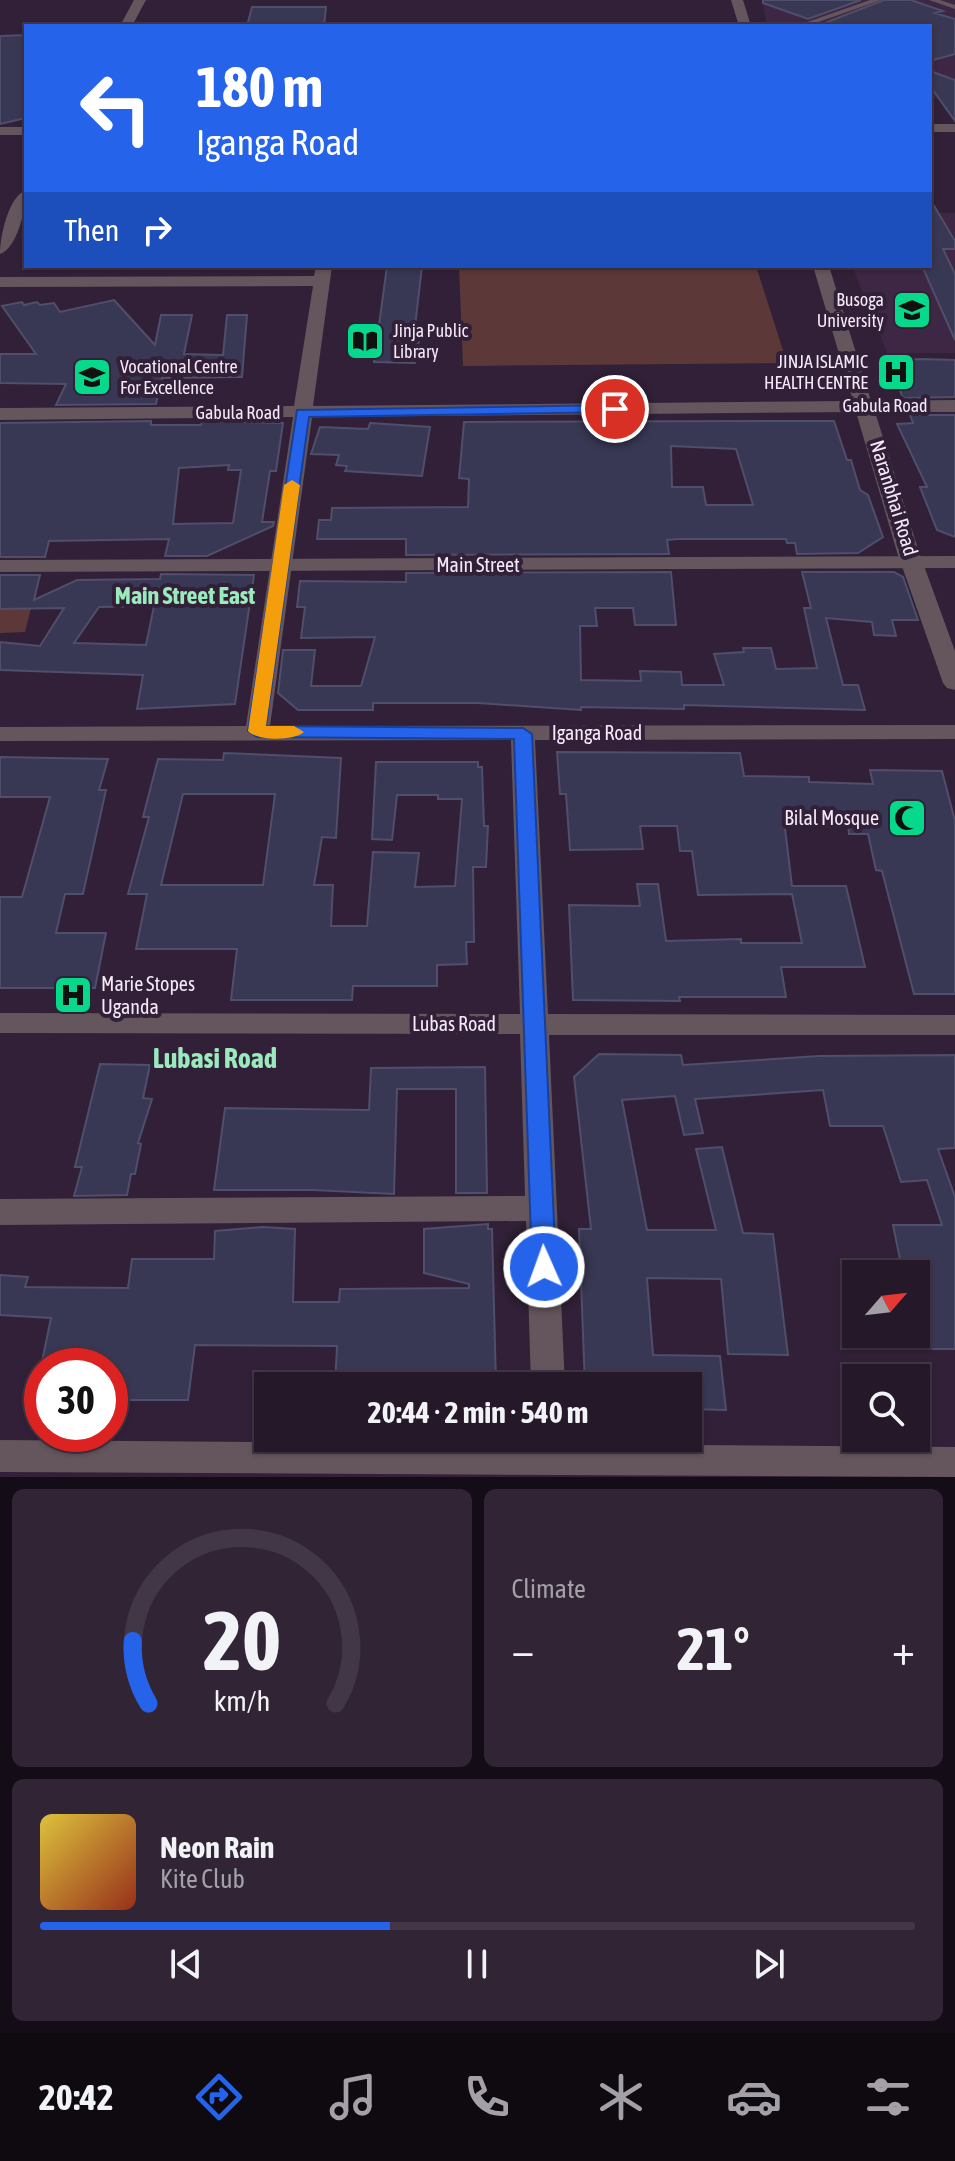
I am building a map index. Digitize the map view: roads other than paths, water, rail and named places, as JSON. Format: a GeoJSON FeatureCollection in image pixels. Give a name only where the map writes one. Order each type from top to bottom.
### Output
{"type":"FeatureCollection","features":[{"type":"Feature","properties":{"kind":"street"},"geometry":{"type":"LineString","coordinates":[[127,24],[140,0]]}},
{"type":"Feature","properties":{"kind":"street"},"geometry":{"type":"LineString","coordinates":[[737,0],[744,24]]}},
{"type":"Feature","properties":{"kind":"street"},"geometry":{"type":"LineString","coordinates":[[932,128],[955,128]]}},
{"type":"Feature","properties":{"kind":"street"},"geometry":{"type":"LineString","coordinates":[[0,131],[24,131]]}},
{"type":"Feature","properties":{"kind":"street"},"geometry":{"type":"LineString","coordinates":[[0,249],[24,199]]}},
{"type":"Feature","properties":{"kind":"street","name":"Naranbhai Road"},"geometry":{"type":"LineString","coordinates":[[822,268],[911,557],[955,683]]}},
{"type":"Feature","properties":{"kind":"street"},"geometry":{"type":"LineString","coordinates":[[0,282],[322,273],[257,731]]}},
{"type":"Feature","properties":{"kind":"street","name":"Gabula Road"},"geometry":{"type":"LineString","coordinates":[[0,414],[955,406]]}},
{"type":"Feature","properties":{"kind":"street","name":"Main Street"},"geometry":{"type":"LineString","coordinates":[[911,557],[955,551]]}},
{"type":"Feature","properties":{"kind":"street","name":"Main Street"},"geometry":{"type":"LineString","coordinates":[[0,552],[282,558],[911,557],[955,562]]}},
{"type":"Feature","properties":{"kind":"street","name":"Main Street"},"geometry":{"type":"LineString","coordinates":[[0,566],[282,558]]}},
{"type":"Feature","properties":{"kind":"street","name":"Iganga Road"},"geometry":{"type":"LineString","coordinates":[[0,734],[257,731],[523,734],[955,732]]}},
{"type":"Feature","properties":{"kind":"street"},"geometry":{"type":"LineString","coordinates":[[523,734],[547,1372]]}},
{"type":"Feature","properties":{"kind":"street","name":"Lubas Road"},"geometry":{"type":"LineString","coordinates":[[0,1023],[955,1025]]}},
{"type":"Feature","properties":{"kind":"street"},"geometry":{"type":"LineString","coordinates":[[0,1212],[541,1208]]}},
{"type":"Feature","properties":{"kind":"street"},"geometry":{"type":"LineString","coordinates":[[0,1456],[276,1452]]}},
{"type":"Feature","properties":{"kind":"street"},"geometry":{"type":"LineString","coordinates":[[659,1452],[955,1463]]}},
{"type":"Feature","properties":{"kind":"lane"},"geometry":{"type":"LineString","coordinates":[[806,24],[877,0]]}},
{"type":"Feature","properties":{"kind":"lane"},"geometry":{"type":"LineString","coordinates":[[933,0],[955,7]]}},
{"type":"Feature","properties":{"kind":"place","name":"Busoga University"},"geometry":{"type":"Point","coordinates":[912,310]}},
{"type":"Feature","properties":{"kind":"place","name":"Jinja Public Library"},"geometry":{"type":"Point","coordinates":[365,341]}},
{"type":"Feature","properties":{"kind":"place","name":"JINJA ISLAMIC HEALTH CENTRE"},"geometry":{"type":"Point","coordinates":[896,372]}},
{"type":"Feature","properties":{"kind":"place","name":"Vocational Centre For Excellence"},"geometry":{"type":"Point","coordinates":[92,377]}},
{"type":"Feature","properties":{"kind":"place","name":"Bilal Mosque"},"geometry":{"type":"Point","coordinates":[907,818]}},
{"type":"Feature","properties":{"kind":"place","name":"Marie Stopes Uganda"},"geometry":{"type":"Point","coordinates":[73,995]}},
{"type":"Feature","properties":{"kind":"district","name":"Main Street East"},"geometry":{"type":"Point","coordinates":[185,596]}},
{"type":"Feature","properties":{"kind":"district","name":"Lubasi Road"},"geometry":{"type":"Point","coordinates":[215,1058]}}]}
